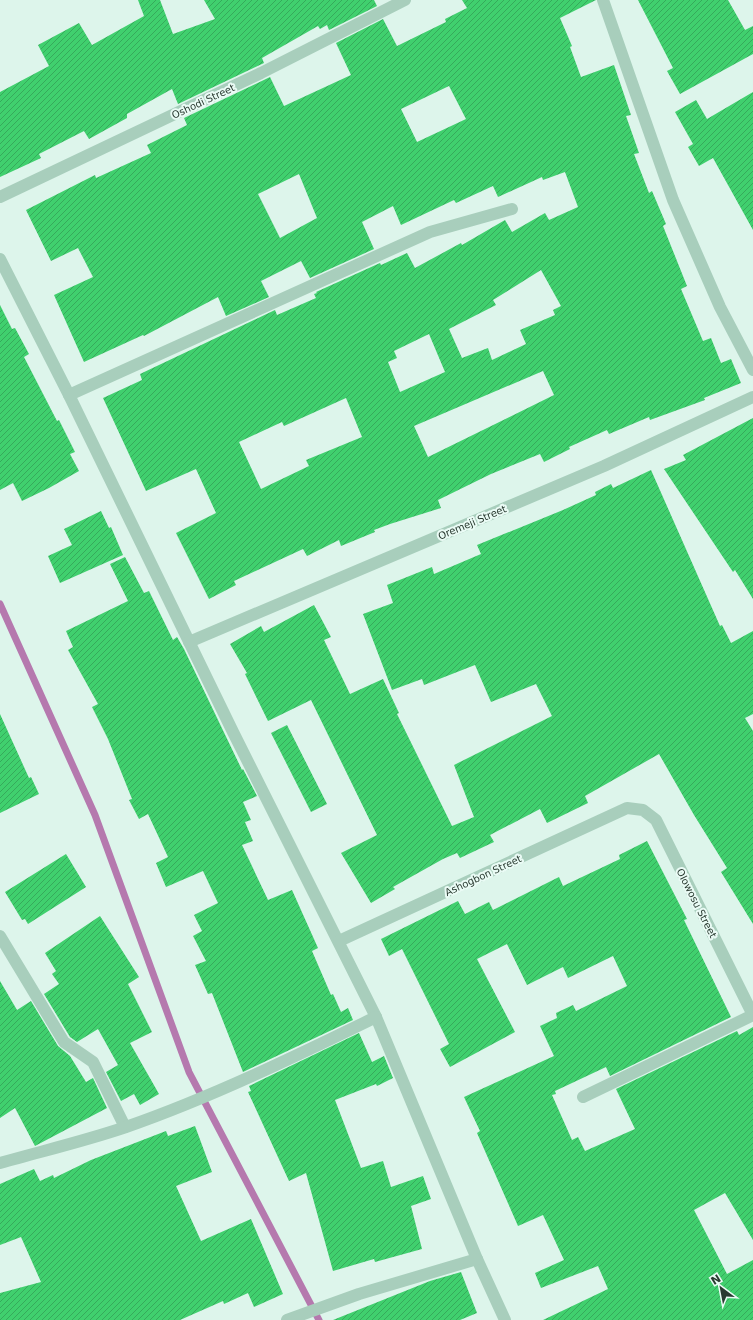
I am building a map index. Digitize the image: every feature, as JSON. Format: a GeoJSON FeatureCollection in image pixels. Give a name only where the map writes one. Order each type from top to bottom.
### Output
{"type":"FeatureCollection","features":[{"type":"Feature","properties":{"kind":"street","name":"Oshodi Street"},"geometry":{"type":"LineString","coordinates":[[0,198],[261,74],[405,0]]}},
{"type":"Feature","properties":{"kind":"street"},"geometry":{"type":"LineString","coordinates":[[603,0],[672,200],[720,307],[753,370]]}},
{"type":"Feature","properties":{"kind":"street"},"geometry":{"type":"LineString","coordinates":[[69,395],[430,232],[512,209]]}},
{"type":"Feature","properties":{"kind":"street"},"geometry":{"type":"LineString","coordinates":[[0,259],[69,395],[189,642],[376,1017],[477,1259],[505,1320]]}},
{"type":"Feature","properties":{"kind":"street","name":"Oremeji Street"},"geometry":{"type":"LineString","coordinates":[[189,642],[604,466],[753,397]]}},
{"type":"Feature","properties":{"kind":"street","name":"Ashogbon Street"},"geometry":{"type":"LineString","coordinates":[[339,941],[627,808]]}},
{"type":"Feature","properties":{"kind":"street","name":"Olowosu Street"},"geometry":{"type":"LineString","coordinates":[[627,808],[642,810],[656,820],[753,1015]]}},
{"type":"Feature","properties":{"kind":"street"},"geometry":{"type":"LineString","coordinates":[[0,936],[64,1042],[92,1062],[125,1127]]}},
{"type":"Feature","properties":{"kind":"street"},"geometry":{"type":"LineString","coordinates":[[583,1097],[753,1015]]}},
{"type":"Feature","properties":{"kind":"street"},"geometry":{"type":"LineString","coordinates":[[0,1163],[125,1127],[239,1083],[376,1017]]}},
{"type":"Feature","properties":{"kind":"street"},"geometry":{"type":"LineString","coordinates":[[289,1319],[359,1294],[477,1259]]}},
{"type":"Feature","properties":{"kind":"building"},"geometry":{"type":"Polygon","coordinates":[[[138,0],[160,0],[173,34],[215,19],[204,0],[374,0],[377,6],[329,30],[327,25],[320,29],[318,26],[262,58],[264,63],[178,104],[172,89],[127,114],[127,118],[89,139],[84,131],[39,154],[41,158],[0,177],[0,92],[49,66],[38,45],[79,23],[92,45],[144,16],[138,0]]]}},
{"type":"Feature","properties":{"kind":"building"},"geometry":{"type":"Polygon","coordinates":[[[462,0],[596,0],[560,18],[572,46],[570,47],[581,77],[614,65],[631,115],[626,116],[639,153],[634,154],[649,193],[652,191],[666,224],[663,226],[687,286],[681,289],[703,341],[711,338],[721,363],[731,359],[741,383],[704,398],[705,400],[650,420],[649,417],[609,434],[607,430],[569,447],[570,449],[544,462],[540,454],[491,474],[438,500],[441,508],[374,530],[375,532],[341,546],[339,540],[307,556],[303,549],[234,581],[236,585],[209,599],[176,533],[216,513],[196,469],[146,491],[103,398],[142,380],[140,374],[275,310],[277,315],[316,298],[314,294],[317,293],[316,292],[380,263],[381,265],[407,253],[415,268],[461,243],[462,245],[505,220],[512,232],[545,213],[549,220],[578,207],[565,172],[543,180],[542,177],[498,197],[493,186],[456,203],[454,200],[401,225],[393,206],[362,222],[374,249],[310,278],[301,261],[261,281],[269,297],[226,316],[218,297],[144,336],[143,335],[84,362],[54,295],[93,277],[78,248],[51,261],[26,210],[95,175],[96,178],[151,153],[147,145],[187,125],[184,118],[270,77],[284,106],[351,75],[336,43],[383,19],[397,46],[446,22],[445,19],[467,8],[462,0]],[[449,86],[401,109],[417,142],[466,119],[449,86]],[[299,174],[258,194],[280,238],[317,218],[299,174]],[[541,270],[493,300],[496,305],[449,329],[462,358],[488,348],[492,360],[526,344],[520,330],[555,315],[553,310],[561,306],[541,270]],[[429,334],[394,351],[397,358],[388,362],[400,392],[445,372],[429,334]],[[543,371],[414,426],[428,457],[554,395],[543,371]],[[346,398],[284,426],[282,422],[239,442],[261,489],[309,466],[306,460],[362,437],[346,398]]]}},
{"type":"Feature","properties":{"kind":"building"},"geometry":{"type":"Polygon","coordinates":[[[638,0],[728,0],[745,30],[753,26],[753,54],[680,94],[667,71],[673,68],[638,0]]]}},
{"type":"Feature","properties":{"kind":"building"},"geometry":{"type":"Polygon","coordinates":[[[753,92],[753,230],[713,158],[699,166],[688,147],[693,144],[675,112],[696,100],[707,119],[753,92]]]}},
{"type":"Feature","properties":{"kind":"building"},"geometry":{"type":"Polygon","coordinates":[[[0,305],[12,329],[15,328],[29,354],[24,357],[75,452],[70,454],[79,471],[22,501],[13,483],[0,490],[0,305]]]}},
{"type":"Feature","properties":{"kind":"building"},"geometry":{"type":"Polygon","coordinates":[[[753,418],[753,599],[735,570],[733,572],[664,469],[686,460],[683,455],[753,418]]]}},
{"type":"Feature","properties":{"kind":"building"},"geometry":{"type":"Polygon","coordinates":[[[651,470],[720,626],[722,625],[731,643],[753,631],[753,714],[745,718],[753,731],[753,924],[721,872],[727,868],[659,754],[585,796],[588,803],[547,823],[540,809],[490,835],[494,842],[460,858],[457,853],[443,859],[393,887],[395,889],[371,903],[341,853],[377,835],[311,700],[268,721],[245,674],[247,673],[230,644],[261,626],[264,632],[314,605],[331,637],[324,640],[350,694],[383,679],[399,713],[397,714],[452,826],[474,817],[454,765],[552,716],[536,684],[491,702],[475,665],[424,685],[422,679],[392,690],[363,614],[393,603],[387,585],[432,567],[434,574],[481,554],[477,545],[596,495],[595,492],[611,484],[613,488],[651,470]]]}},
{"type":"Feature","properties":{"kind":"building"},"geometry":{"type":"Polygon","coordinates":[[[101,511],[109,528],[111,527],[123,555],[60,583],[48,556],[72,545],[64,529],[101,511]]]}},
{"type":"Feature","properties":{"kind":"building"},"geometry":{"type":"Polygon","coordinates":[[[125,557],[144,593],[149,591],[173,640],[177,637],[184,649],[242,770],[243,769],[257,796],[243,802],[251,820],[245,822],[253,841],[242,845],[268,900],[292,890],[318,948],[312,951],[331,995],[333,994],[341,1012],[348,1008],[353,1020],[243,1072],[212,993],[208,994],[195,965],[206,961],[193,936],[202,931],[194,915],[218,903],[203,871],[166,887],[156,863],[168,857],[148,814],[139,819],[129,800],[132,799],[108,739],[92,707],[98,704],[68,650],[73,647],[66,631],[128,601],[110,564],[125,557]]]}},
{"type":"Feature","properties":{"kind":"building"},"geometry":{"type":"Polygon","coordinates":[[[0,714],[29,778],[31,777],[39,794],[0,813],[0,714]]]}},
{"type":"Feature","properties":{"kind":"building"},"geometry":{"type":"Polygon","coordinates":[[[287,725],[327,804],[311,812],[271,733],[287,725]]]}},
{"type":"Feature","properties":{"kind":"building"},"geometry":{"type":"Polygon","coordinates":[[[647,841],[687,919],[684,920],[731,1017],[610,1076],[606,1067],[555,1091],[556,1094],[552,1095],[572,1140],[578,1137],[585,1151],[635,1129],[616,1089],[737,1031],[739,1035],[753,1027],[753,1240],[725,1193],[694,1210],[727,1274],[753,1260],[753,1320],[543,1320],[608,1289],[598,1266],[541,1288],[535,1273],[564,1260],[543,1215],[518,1226],[477,1133],[480,1131],[464,1097],[554,1056],[540,1026],[557,1018],[556,1013],[573,1005],[576,1011],[627,986],[613,956],[568,978],[563,967],[527,985],[507,944],[477,959],[515,1032],[450,1067],[440,1049],[449,1044],[402,949],[389,956],[381,939],[458,901],[465,914],[489,902],[493,910],[559,877],[563,886],[620,859],[619,855],[647,841]]]}},
{"type":"Feature","properties":{"kind":"building"},"geometry":{"type":"Polygon","coordinates":[[[66,854],[86,887],[28,924],[25,919],[22,920],[5,892],[66,854]]]}},
{"type":"Feature","properties":{"kind":"building"},"geometry":{"type":"Polygon","coordinates":[[[100,916],[139,977],[128,984],[152,1032],[130,1043],[159,1094],[140,1105],[134,1094],[121,1101],[106,1072],[118,1065],[98,1029],[77,1042],[70,1037],[44,994],[59,984],[52,974],[56,971],[45,953],[100,916]]]}},
{"type":"Feature","properties":{"kind":"building"},"geometry":{"type":"Polygon","coordinates":[[[0,981],[17,1010],[31,1001],[58,1046],[70,1056],[86,1082],[93,1078],[107,1108],[35,1146],[15,1108],[0,1118],[0,981]]]}},
{"type":"Feature","properties":{"kind":"building"},"geometry":{"type":"Polygon","coordinates":[[[359,1033],[372,1062],[384,1056],[393,1078],[377,1086],[376,1084],[335,1100],[361,1168],[383,1161],[391,1187],[423,1176],[431,1199],[411,1206],[422,1249],[375,1262],[374,1259],[333,1271],[306,1173],[289,1181],[248,1092],[251,1091],[249,1086],[359,1033]]]}},
{"type":"Feature","properties":{"kind":"building"},"geometry":{"type":"Polygon","coordinates":[[[195,1126],[212,1172],[176,1186],[201,1241],[251,1219],[283,1294],[254,1307],[248,1293],[224,1304],[223,1301],[180,1320],[0,1320],[0,1293],[41,1282],[21,1237],[0,1245],[0,1184],[34,1169],[40,1181],[53,1175],[54,1178],[91,1160],[166,1131],[168,1136],[195,1126]]]}},
{"type":"Feature","properties":{"kind":"building"},"geometry":{"type":"Polygon","coordinates":[[[461,1272],[477,1313],[460,1320],[333,1320],[430,1281],[461,1272]]]}},
{"type":"Feature","properties":{"kind":"waterway"},"geometry":{"type":"LineString","coordinates":[[0,604],[95,815],[189,1072],[319,1320]]}}]}
